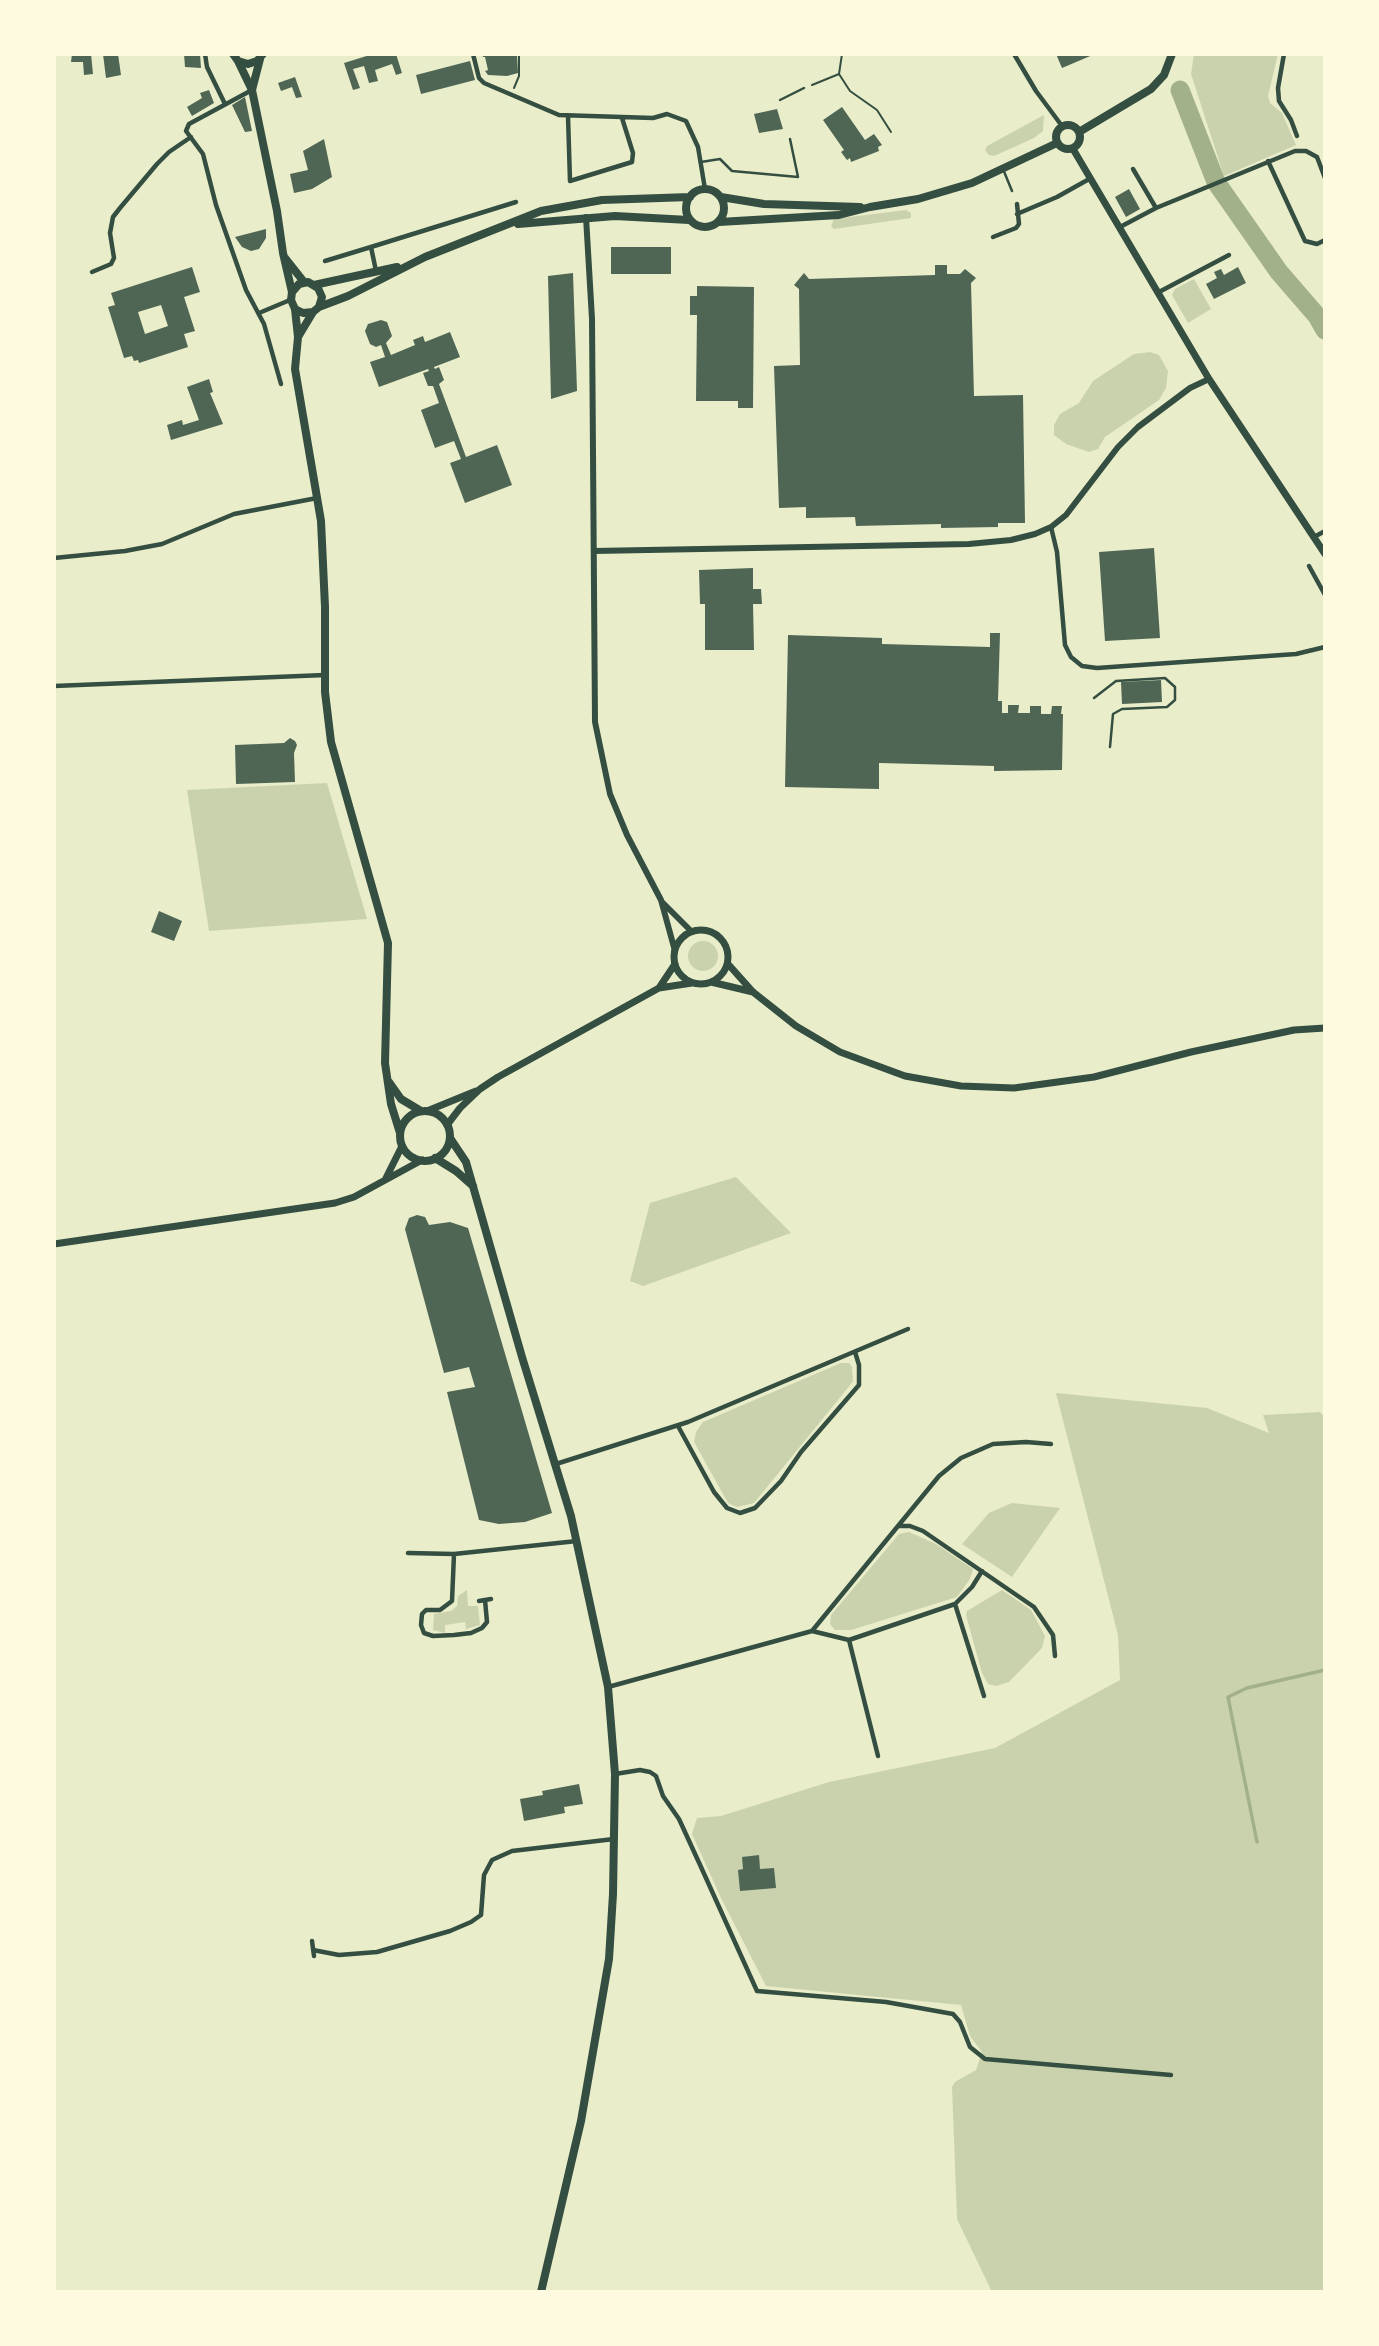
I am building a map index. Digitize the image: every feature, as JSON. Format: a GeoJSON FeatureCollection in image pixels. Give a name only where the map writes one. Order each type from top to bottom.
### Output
{"type":"FeatureCollection","features":[{"type":"Feature","properties":{"kind":"main road"},"geometry":{"type":"LineString","coordinates":[[1079,132],[1151,89],[1164,75],[1172,54]]}},
{"type":"Feature","properties":{"kind":"main road"},"geometry":{"type":"LineString","coordinates":[[234,56],[252,63],[262,56]]}},
{"type":"Feature","properties":{"kind":"main road"},"geometry":{"type":"LineString","coordinates":[[234,56],[252,90],[277,211],[298,337],[295,369],[318,498],[325,607],[325,675],[335,757],[388,943],[384,1041],[391,1104],[402,1146],[410,1156],[422,1160]]}},
{"type":"Feature","properties":{"kind":"main road"},"geometry":{"type":"LineString","coordinates":[[252,90],[262,56]]}},
{"type":"Feature","properties":{"kind":"main road"},"geometry":{"type":"LineString","coordinates":[[1071,125],[1079,132],[1079,141],[1073,149],[1064,149],[1057,144],[1055,134],[1062,126],[1071,125]]}},
{"type":"Feature","properties":{"kind":"main road"},"geometry":{"type":"LineString","coordinates":[[870,207],[764,204],[721,197],[712,190],[705,189],[695,192],[686,207],[690,220],[704,228],[719,222],[839,215],[947,191],[1057,144]]}},
{"type":"Feature","properties":{"kind":"main road"},"geometry":{"type":"LineString","coordinates":[[1073,149],[1209,379],[1325,554]]}},
{"type":"Feature","properties":{"kind":"main road"},"geometry":{"type":"LineString","coordinates":[[292,300],[303,313],[316,309],[411,264],[541,211],[575,203],[690,197]]}},
{"type":"Feature","properties":{"kind":"main road"},"geometry":{"type":"LineString","coordinates":[[719,222],[724,210],[721,197]]}},
{"type":"Feature","properties":{"kind":"main road"},"geometry":{"type":"LineString","coordinates":[[509,226],[586,217],[644,216],[690,220]]}},
{"type":"Feature","properties":{"kind":"main road"},"geometry":{"type":"LineString","coordinates":[[283,256],[304,282],[314,285],[321,292],[316,309],[298,337]]}},
{"type":"Feature","properties":{"kind":"main road"},"geometry":{"type":"LineString","coordinates":[[314,285],[411,264]]}},
{"type":"Feature","properties":{"kind":"main road"},"geometry":{"type":"LineString","coordinates":[[292,300],[295,287],[304,282]]}},
{"type":"Feature","properties":{"kind":"main road"},"geometry":{"type":"LineString","coordinates":[[692,982],[681,975],[675,964],[675,951],[681,939],[692,932],[711,932],[722,939],[728,951],[728,964],[722,975],[711,982]]}},
{"type":"Feature","properties":{"kind":"main road"},"geometry":{"type":"LineString","coordinates":[[659,988],[675,964]]}},
{"type":"Feature","properties":{"kind":"main road"},"geometry":{"type":"LineString","coordinates":[[728,964],[753,992],[816,1039],[860,1061],[905,1076],[971,1087],[1014,1088],[1094,1077],[1191,1052],[1294,1030],[1325,1028]]}},
{"type":"Feature","properties":{"kind":"main road"},"geometry":{"type":"LineString","coordinates":[[400,1133],[409,1116],[480,1089],[659,988],[692,982],[711,982],[753,992]]}},
{"type":"Feature","properties":{"kind":"main road"},"geometry":{"type":"LineString","coordinates":[[389,1082],[401,1099],[424,1111],[439,1115],[447,1125],[450,1138],[467,1162],[577,1541],[608,1687],[615,1774],[609,1959],[581,2121],[541,2292]]}},
{"type":"Feature","properties":{"kind":"main road"},"geometry":{"type":"LineString","coordinates":[[447,1125],[480,1089]]}},
{"type":"Feature","properties":{"kind":"main road"},"geometry":{"type":"LineString","coordinates":[[54,1244],[311,1208],[354,1197],[422,1160],[435,1158],[445,1150],[450,1138]]}},
{"type":"Feature","properties":{"kind":"main road"},"geometry":{"type":"LineString","coordinates":[[385,1178],[402,1146]]}},
{"type":"Feature","properties":{"kind":"main road"},"geometry":{"type":"LineString","coordinates":[[435,1158],[473,1186]]}},
{"type":"Feature","properties":{"kind":"street"},"geometry":{"type":"LineString","coordinates":[[205,54],[207,67],[225,104]]}},
{"type":"Feature","properties":{"kind":"street"},"geometry":{"type":"LineString","coordinates":[[1014,54],[1062,126]]}},
{"type":"Feature","properties":{"kind":"street"},"geometry":{"type":"LineString","coordinates":[[1283,54],[1279,101],[1297,136]]}},
{"type":"Feature","properties":{"kind":"street"},"geometry":{"type":"LineString","coordinates":[[474,57],[481,81],[553,113],[622,118],[653,118],[667,114],[686,121],[698,147],[705,189]]}},
{"type":"Feature","properties":{"kind":"street"},"geometry":{"type":"LineString","coordinates":[[252,90],[188,124],[186,131],[203,154],[216,205],[246,290],[264,324],[281,384]]}},
{"type":"Feature","properties":{"kind":"street"},"geometry":{"type":"LineString","coordinates":[[568,116],[570,181],[632,162],[634,153],[622,118]]}},
{"type":"Feature","properties":{"kind":"street"},"geometry":{"type":"LineString","coordinates":[[92,272],[111,264],[114,258],[111,224],[120,208],[169,152],[191,137]]}},
{"type":"Feature","properties":{"kind":"street"},"geometry":{"type":"LineString","coordinates":[[1120,227],[1156,208],[1295,151],[1306,151],[1317,157],[1325,178]]}},
{"type":"Feature","properties":{"kind":"street"},"geometry":{"type":"LineString","coordinates":[[1268,161],[1305,241],[1317,244],[1325,240]]}},
{"type":"Feature","properties":{"kind":"street"},"geometry":{"type":"LineString","coordinates":[[1133,169],[1156,208]]}},
{"type":"Feature","properties":{"kind":"street"},"geometry":{"type":"LineString","coordinates":[[1017,214],[1057,197],[1091,178]]}},
{"type":"Feature","properties":{"kind":"street"},"geometry":{"type":"LineString","coordinates":[[325,261],[516,202]]}},
{"type":"Feature","properties":{"kind":"street"},"geometry":{"type":"LineString","coordinates":[[993,237],[1019,225],[1017,204]]}},
{"type":"Feature","properties":{"kind":"street"},"geometry":{"type":"LineString","coordinates":[[586,217],[592,319],[593,704],[597,738],[610,794],[627,835],[661,900],[675,951]]}},
{"type":"Feature","properties":{"kind":"street"},"geometry":{"type":"LineString","coordinates":[[371,247],[376,272]]}},
{"type":"Feature","properties":{"kind":"street"},"geometry":{"type":"LineString","coordinates":[[1159,292],[1229,255]]}},
{"type":"Feature","properties":{"kind":"street"},"geometry":{"type":"LineString","coordinates":[[258,313],[292,300]]}},
{"type":"Feature","properties":{"kind":"street"},"geometry":{"type":"LineString","coordinates":[[594,551],[969,544],[1011,540],[1051,527],[1066,515],[1118,447],[1138,427],[1190,388],[1209,379]]}},
{"type":"Feature","properties":{"kind":"street"},"geometry":{"type":"LineString","coordinates":[[54,558],[125,551],[162,544],[234,514],[318,498]]}},
{"type":"Feature","properties":{"kind":"street"},"geometry":{"type":"LineString","coordinates":[[1051,527],[1057,552],[1065,645],[1071,657],[1082,666],[1110,667],[1296,654],[1325,648]]}},
{"type":"Feature","properties":{"kind":"street"},"geometry":{"type":"LineString","coordinates":[[1314,537],[1325,531]]}},
{"type":"Feature","properties":{"kind":"street"},"geometry":{"type":"LineString","coordinates":[[1309,566],[1322,583],[1325,595]]}},
{"type":"Feature","properties":{"kind":"street"},"geometry":{"type":"LineString","coordinates":[[54,686],[325,675]]}},
{"type":"Feature","properties":{"kind":"street"},"geometry":{"type":"LineString","coordinates":[[661,900],[692,932]]}},
{"type":"Feature","properties":{"kind":"street"},"geometry":{"type":"LineString","coordinates":[[555,1464],[678,1426],[908,1329]]}},
{"type":"Feature","properties":{"kind":"street"},"geometry":{"type":"LineString","coordinates":[[678,1426],[714,1492],[727,1508],[740,1513],[755,1508],[859,1385],[859,1365],[855,1352]]}},
{"type":"Feature","properties":{"kind":"street"},"geometry":{"type":"LineString","coordinates":[[812,1631],[939,1476],[961,1458],[993,1444],[1051,1444]]}},
{"type":"Feature","properties":{"kind":"street"},"geometry":{"type":"LineString","coordinates":[[898,1526],[909,1526],[923,1531],[1034,1608],[1053,1635],[1055,1656]]}},
{"type":"Feature","properties":{"kind":"street"},"geometry":{"type":"LineString","coordinates":[[408,1553],[454,1554],[577,1541]]}},
{"type":"Feature","properties":{"kind":"street"},"geometry":{"type":"LineString","coordinates":[[454,1554],[452,1601],[440,1610],[426,1610],[422,1614],[421,1625],[424,1633],[433,1636],[454,1635],[471,1633],[482,1628],[487,1622],[485,1600]]}},
{"type":"Feature","properties":{"kind":"street"},"geometry":{"type":"LineString","coordinates":[[608,1687],[812,1631],[849,1640],[955,1604],[972,1587],[982,1571]]}},
{"type":"Feature","properties":{"kind":"street"},"geometry":{"type":"LineString","coordinates":[[955,1604],[984,1696]]}},
{"type":"Feature","properties":{"kind":"street"},"geometry":{"type":"LineString","coordinates":[[849,1640],[878,1756]]}},
{"type":"Feature","properties":{"kind":"street"},"geometry":{"type":"LineString","coordinates":[[615,1774],[640,1770],[656,1776],[663,1796],[679,1819],[757,1992],[886,2002],[953,2014],[960,2022],[970,2048],[985,2059],[1171,2075]]}},
{"type":"Feature","properties":{"kind":"street"},"geometry":{"type":"LineString","coordinates":[[312,1941],[314,1953],[339,1955],[377,1952],[450,1931],[481,1915],[484,1875],[492,1860],[512,1851],[614,1839]]}},
{"type":"Feature","properties":{"kind":"lane"},"geometry":{"type":"LineString","coordinates":[[780,100],[804,88]]}},
{"type":"Feature","properties":{"kind":"lane"},"geometry":{"type":"LineString","coordinates":[[701,162],[720,159],[732,171],[798,177],[790,139]]}},
{"type":"Feature","properties":{"kind":"lane"},"geometry":{"type":"LineString","coordinates":[[1003,169],[1012,191]]}},
{"type":"Feature","properties":{"kind":"lane"},"geometry":{"type":"LineString","coordinates":[[1094,698],[1116,681],[1165,678],[1175,687],[1175,700],[1167,707],[1122,709],[1113,714],[1110,747]]}},
{"type":"Feature","properties":{"kind":"path"},"geometry":{"type":"LineString","coordinates":[[511,95],[519,76],[519,54]]}},
{"type":"Feature","properties":{"kind":"path"},"geometry":{"type":"LineString","coordinates":[[842,54],[839,74],[850,91],[877,110],[891,132]]}},
{"type":"Feature","properties":{"kind":"path"},"geometry":{"type":"LineString","coordinates":[[804,88],[839,74]]}},
{"type":"Feature","properties":{"kind":"green space"},"geometry":{"type":"Polygon","coordinates":[[[1194,54],[1278,54],[1268,96],[1270,103],[1282,113],[1296,145],[1224,176],[1191,74],[1194,54]]]}},
{"type":"Feature","properties":{"kind":"green space"},"geometry":{"type":"Polygon","coordinates":[[[1044,115],[1043,131],[1034,138],[994,156],[985,150],[987,146],[1044,115]]]}},
{"type":"Feature","properties":{"kind":"green space"},"geometry":{"type":"Polygon","coordinates":[[[906,210],[911,213],[911,218],[834,229],[831,226],[834,219],[906,210]]]}},
{"type":"Feature","properties":{"kind":"green space"},"geometry":{"type":"Polygon","coordinates":[[[1194,279],[1211,309],[1188,323],[1172,295],[1175,289],[1194,279]]]}},
{"type":"Feature","properties":{"kind":"green space"},"geometry":{"type":"Polygon","coordinates":[[[1150,352],[1159,355],[1168,371],[1166,388],[1159,400],[1105,437],[1098,449],[1089,452],[1066,444],[1054,435],[1054,425],[1060,414],[1079,403],[1093,381],[1134,354],[1150,352]]]}},
{"type":"Feature","properties":{"kind":"green space"},"geometry":{"type":"Polygon","coordinates":[[[327,783],[367,919],[209,931],[187,790],[327,783]]]}},
{"type":"Feature","properties":{"kind":"green space"},"geometry":{"type":"Polygon","coordinates":[[[703,941],[709,942],[717,950],[717,962],[709,970],[703,971],[697,970],[689,962],[688,956],[689,950],[697,942],[703,941]]]}},
{"type":"Feature","properties":{"kind":"green space"},"geometry":{"type":"Polygon","coordinates":[[[736,1177],[791,1233],[643,1286],[630,1281],[650,1203],[736,1177]]]}},
{"type":"Feature","properties":{"kind":"green space"},"geometry":{"type":"Polygon","coordinates":[[[841,1363],[849,1363],[852,1367],[853,1381],[847,1389],[754,1503],[737,1507],[728,1503],[694,1442],[696,1432],[703,1422],[841,1363]]]}},
{"type":"Feature","properties":{"kind":"green space"},"geometry":{"type":"Polygon","coordinates":[[[1056,1393],[1207,1408],[1269,1433],[1263,1415],[1320,1412],[1325,1417],[1325,2292],[992,2292],[957,2219],[952,2087],[955,2082],[976,2070],[982,2052],[970,2036],[961,2005],[766,1986],[692,1834],[697,1818],[721,1816],[829,1782],[995,1748],[1120,1680],[1118,1635],[1056,1393]]]}},
{"type":"Feature","properties":{"kind":"green space"},"geometry":{"type":"Polygon","coordinates":[[[1012,1503],[1060,1508],[1012,1577],[962,1544],[989,1513],[1012,1503]]]}},
{"type":"Feature","properties":{"kind":"green space"},"geometry":{"type":"Polygon","coordinates":[[[909,1532],[936,1544],[973,1569],[970,1579],[957,1597],[851,1630],[835,1630],[830,1624],[831,1615],[899,1534],[909,1532]]]}},
{"type":"Feature","properties":{"kind":"green space"},"geometry":{"type":"Polygon","coordinates":[[[467,1590],[468,1606],[478,1606],[480,1625],[466,1629],[465,1622],[445,1625],[445,1633],[433,1630],[434,1614],[451,1611],[457,1606],[458,1596],[467,1590]]]}},
{"type":"Feature","properties":{"kind":"green space"},"geometry":{"type":"Polygon","coordinates":[[[1002,1590],[1031,1610],[1045,1636],[1042,1648],[1009,1682],[996,1686],[988,1684],[982,1673],[966,1615],[967,1611],[1002,1590]]]}},
{"type":"Feature","properties":{"kind":"building"},"geometry":{"type":"Polygon","coordinates":[[[72,54],[91,54],[93,74],[84,75],[83,62],[71,62],[72,54]]]}},
{"type":"Feature","properties":{"kind":"building"},"geometry":{"type":"Polygon","coordinates":[[[103,54],[118,54],[121,75],[106,78],[103,54]]]}},
{"type":"Feature","properties":{"kind":"building"},"geometry":{"type":"Polygon","coordinates":[[[184,54],[200,54],[201,68],[185,67],[184,54]]]}},
{"type":"Feature","properties":{"kind":"building"},"geometry":{"type":"Polygon","coordinates":[[[373,54],[396,54],[402,73],[396,75],[392,64],[375,70],[378,81],[369,83],[364,66],[353,69],[360,88],[353,90],[344,63],[373,54]]]}},
{"type":"Feature","properties":{"kind":"building"},"geometry":{"type":"Polygon","coordinates":[[[482,54],[517,54],[518,73],[507,76],[488,75],[482,54]]]}},
{"type":"Feature","properties":{"kind":"building"},"geometry":{"type":"Polygon","coordinates":[[[1056,54],[1095,54],[1062,68],[1056,54]]]}},
{"type":"Feature","properties":{"kind":"building"},"geometry":{"type":"Polygon","coordinates":[[[470,61],[475,80],[421,94],[416,75],[470,61]]]}},
{"type":"Feature","properties":{"kind":"building"},"geometry":{"type":"Polygon","coordinates":[[[295,77],[302,97],[296,98],[292,87],[281,91],[278,83],[295,77]]]}},
{"type":"Feature","properties":{"kind":"building"},"geometry":{"type":"Polygon","coordinates":[[[209,90],[214,103],[192,116],[187,107],[202,98],[200,93],[209,90]]]}},
{"type":"Feature","properties":{"kind":"building"},"geometry":{"type":"Polygon","coordinates":[[[245,97],[252,131],[245,132],[232,105],[245,97]]]}},
{"type":"Feature","properties":{"kind":"building"},"geometry":{"type":"Polygon","coordinates":[[[842,107],[865,140],[874,134],[882,145],[878,147],[879,151],[851,162],[850,158],[847,160],[841,152],[844,150],[823,120],[842,107]]]}},
{"type":"Feature","properties":{"kind":"building"},"geometry":{"type":"Polygon","coordinates":[[[777,109],[783,129],[759,133],[754,114],[777,109]]]}},
{"type":"Feature","properties":{"kind":"building"},"geometry":{"type":"Polygon","coordinates":[[[324,139],[332,177],[312,189],[294,193],[290,174],[308,170],[303,151],[324,139]]]}},
{"type":"Feature","properties":{"kind":"building"},"geometry":{"type":"Polygon","coordinates":[[[1129,189],[1140,209],[1126,217],[1115,197],[1129,189]]]}},
{"type":"Feature","properties":{"kind":"building"},"geometry":{"type":"Polygon","coordinates":[[[266,229],[266,238],[259,249],[251,251],[242,247],[235,237],[266,229]]]}},
{"type":"Feature","properties":{"kind":"building"},"geometry":{"type":"Polygon","coordinates":[[[611,247],[671,247],[671,274],[611,274],[611,247]]]}},
{"type":"Feature","properties":{"kind":"building"},"geometry":{"type":"Polygon","coordinates":[[[935,265],[947,265],[947,274],[960,274],[965,269],[976,278],[971,283],[974,396],[1023,395],[1025,523],[998,523],[998,527],[941,528],[941,524],[856,526],[855,517],[806,518],[806,507],[779,508],[774,366],[800,365],[799,289],[794,285],[804,273],[809,279],[935,275],[935,265]]]}},
{"type":"Feature","properties":{"kind":"building"},"geometry":{"type":"Polygon","coordinates":[[[192,267],[200,292],[184,297],[195,331],[184,334],[188,347],[139,363],[138,360],[134,361],[132,356],[124,358],[108,307],[115,305],[111,293],[192,267]],[[161,305],[138,312],[145,334],[168,326],[161,305]]]}},
{"type":"Feature","properties":{"kind":"building"},"geometry":{"type":"Polygon","coordinates":[[[1238,267],[1246,283],[1214,299],[1206,284],[1217,278],[1214,272],[1221,269],[1224,275],[1238,267]]]}},
{"type":"Feature","properties":{"kind":"building"},"geometry":{"type":"Polygon","coordinates":[[[573,273],[577,391],[551,399],[548,276],[573,273]]]}},
{"type":"Feature","properties":{"kind":"building"},"geometry":{"type":"Polygon","coordinates":[[[697,286],[754,287],[753,408],[738,408],[738,401],[696,401],[697,315],[690,315],[690,296],[697,296],[697,286]]]}},
{"type":"Feature","properties":{"kind":"building"},"geometry":{"type":"Polygon","coordinates":[[[381,320],[387,322],[392,336],[386,343],[391,355],[415,345],[413,340],[423,336],[425,342],[450,332],[460,357],[434,367],[439,367],[444,380],[439,384],[466,457],[497,445],[512,485],[465,503],[450,463],[461,459],[454,441],[435,448],[421,410],[439,403],[433,386],[428,386],[423,373],[429,371],[428,369],[379,387],[370,362],[385,357],[381,345],[376,347],[370,344],[365,331],[368,324],[381,320]]]}},
{"type":"Feature","properties":{"kind":"building"},"geometry":{"type":"Polygon","coordinates":[[[209,379],[213,392],[210,393],[223,424],[171,440],[167,425],[182,420],[183,425],[199,420],[187,387],[209,379]]]}},
{"type":"Feature","properties":{"kind":"building"},"geometry":{"type":"Polygon","coordinates":[[[1154,548],[1160,638],[1105,641],[1099,552],[1154,548]]]}},
{"type":"Feature","properties":{"kind":"building"},"geometry":{"type":"Polygon","coordinates":[[[753,568],[753,589],[761,589],[762,604],[753,604],[754,650],[705,650],[705,604],[700,604],[699,570],[753,568]]]}},
{"type":"Feature","properties":{"kind":"building"},"geometry":{"type":"Polygon","coordinates":[[[990,633],[1000,633],[998,701],[1002,701],[1002,713],[1008,713],[1008,705],[1019,705],[1018,713],[1030,713],[1030,706],[1041,706],[1041,714],[1051,714],[1052,706],[1062,706],[1062,770],[994,771],[994,766],[879,763],[879,789],[785,787],[788,635],[882,638],[882,644],[990,647],[990,633]]]}},
{"type":"Feature","properties":{"kind":"building"},"geometry":{"type":"Polygon","coordinates":[[[1161,680],[1162,702],[1122,704],[1121,682],[1161,680]]]}},
{"type":"Feature","properties":{"kind":"building"},"geometry":{"type":"Polygon","coordinates":[[[290,738],[297,745],[294,753],[295,782],[236,784],[235,745],[284,743],[290,738]]]}},
{"type":"Feature","properties":{"kind":"building"},"geometry":{"type":"Polygon","coordinates":[[[159,911],[182,921],[174,941],[151,932],[159,911]]]}},
{"type":"Feature","properties":{"kind":"building"},"geometry":{"type":"Polygon","coordinates":[[[417,1215],[425,1217],[429,1225],[450,1222],[468,1228],[552,1513],[525,1522],[499,1524],[479,1520],[447,1392],[475,1387],[469,1367],[444,1373],[405,1229],[409,1218],[417,1215]]]}},
{"type":"Feature","properties":{"kind":"building"},"geometry":{"type":"Polygon","coordinates":[[[579,1784],[583,1804],[564,1807],[565,1813],[524,1821],[520,1799],[543,1795],[542,1791],[579,1784]]]}},
{"type":"Feature","properties":{"kind":"building"},"geometry":{"type":"Polygon","coordinates":[[[759,1855],[760,1869],[774,1868],[776,1888],[740,1891],[738,1870],[743,1869],[742,1857],[759,1855]]]}},
{"type":"Feature","properties":{"kind":"waterway"},"geometry":{"type":"LineString","coordinates":[[1180,90],[1216,182],[1279,272],[1317,316],[1325,330]]}},
{"type":"Feature","properties":{"kind":"waterway"},"geometry":{"type":"LineString","coordinates":[[1257,1842],[1228,1697],[1247,1688],[1325,1670]]}}]}
